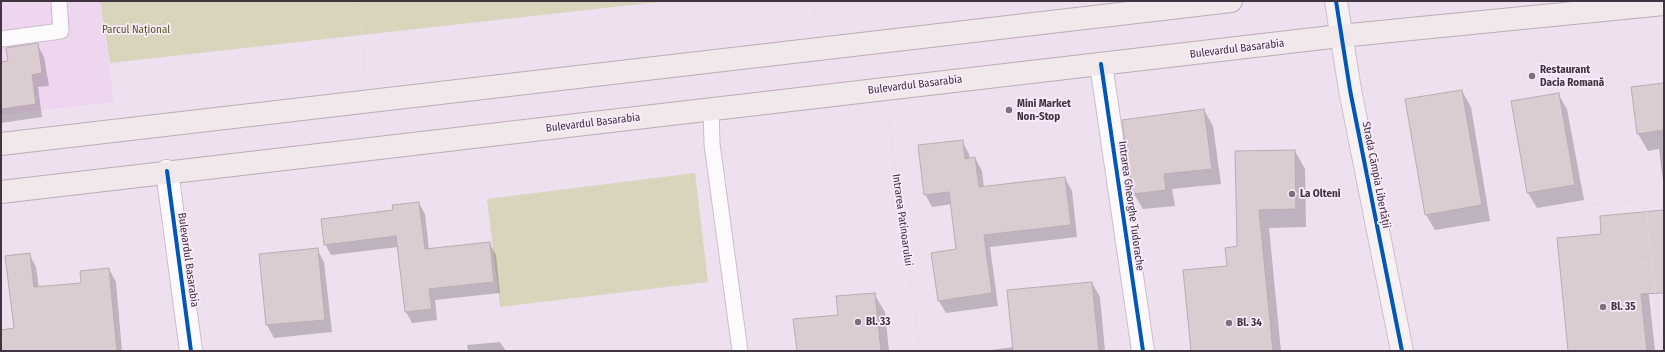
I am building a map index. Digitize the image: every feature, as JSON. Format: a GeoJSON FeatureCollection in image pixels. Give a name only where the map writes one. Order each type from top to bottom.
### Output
{"type":"FeatureCollection","features":[{"type":"Feature","properties":{"kind":"main road"},"geometry":{"type":"LineString","coordinates":[[1,144],[1231,1]]}},
{"type":"Feature","properties":{"kind":"main road","name":"Bulevardul Basarabia"},"geometry":{"type":"LineString","coordinates":[[1,192],[167,171],[1340,36],[1664,4]]}},
{"type":"Feature","properties":{"kind":"street","name":"Strada Câmpia Libertății"},"geometry":{"type":"LineString","coordinates":[[1336,1],[1340,36],[1402,351]]}},
{"type":"Feature","properties":{"kind":"street","name":"Intrarea Gheorghe Tudorache"},"geometry":{"type":"LineString","coordinates":[[1101,64],[1142,351]]}},
{"type":"Feature","properties":{"kind":"street","name":"Bulevardul Basarabia"},"geometry":{"type":"LineString","coordinates":[[167,171],[191,351]]}},
{"type":"Feature","properties":{"kind":"lane"},"geometry":{"type":"LineString","coordinates":[[1,39],[62,31],[59,1]]}},
{"type":"Feature","properties":{"kind":"lane"},"geometry":{"type":"LineString","coordinates":[[711,109],[712,144],[740,351]]}},
{"type":"Feature","properties":{"kind":"path"},"geometry":{"type":"LineString","coordinates":[[363,1],[359,3],[366,76]]}},
{"type":"Feature","properties":{"kind":"path"},"geometry":{"type":"LineString","coordinates":[[814,1],[817,24]]}},
{"type":"Feature","properties":{"kind":"path"},"geometry":{"type":"LineString","coordinates":[[1594,204],[1645,200],[1662,351]]}},
{"type":"Feature","properties":{"kind":"path"},"geometry":{"type":"LineString","coordinates":[[1638,263],[1652,261]]}},
{"type":"Feature","properties":{"kind":"shaded area"},"geometry":{"type":"Polygon","coordinates":[[[1,1],[100,1],[114,102],[1,115],[1,1]]]}},
{"type":"Feature","properties":{"kind":"green space","name":"Parcul Național"},"geometry":{"type":"Polygon","coordinates":[[[100,1],[668,1],[110,63],[100,1]]]}},
{"type":"Feature","properties":{"kind":"green space"},"geometry":{"type":"Polygon","coordinates":[[[695,173],[708,282],[500,307],[487,199],[695,173]]]}},
{"type":"Feature","properties":{"kind":"building"},"geometry":{"type":"Polygon","coordinates":[[[38,43],[42,73],[32,75],[36,104],[1,109],[1,62],[8,61],[6,48],[38,43]]]}},
{"type":"Feature","properties":{"kind":"building"},"geometry":{"type":"Polygon","coordinates":[[[1664,83],[1664,130],[1637,134],[1631,87],[1664,83]]]}},
{"type":"Feature","properties":{"kind":"building"},"geometry":{"type":"Polygon","coordinates":[[[1462,90],[1482,205],[1425,215],[1405,99],[1462,90]]]}},
{"type":"Feature","properties":{"kind":"building"},"geometry":{"type":"Polygon","coordinates":[[[1559,93],[1575,185],[1527,193],[1511,101],[1559,93]]]}},
{"type":"Feature","properties":{"kind":"building"},"geometry":{"type":"Polygon","coordinates":[[[1204,109],[1212,169],[1164,174],[1166,190],[1133,194],[1122,120],[1204,109]]]}},
{"type":"Feature","properties":{"kind":"building"},"geometry":{"type":"Polygon","coordinates":[[[963,140],[965,159],[975,157],[979,187],[1065,177],[1071,225],[984,235],[992,293],[938,301],[931,253],[956,249],[949,192],[924,195],[918,145],[963,140]]]}},
{"type":"Feature","properties":{"kind":"building","name":"Bl. 34"},"geometry":{"type":"Polygon","coordinates":[[[1295,150],[1296,209],[1259,210],[1273,351],[1191,351],[1183,270],[1227,266],[1225,248],[1237,246],[1235,151],[1295,150]]]}},
{"type":"Feature","properties":{"kind":"building"},"geometry":{"type":"Polygon","coordinates":[[[419,202],[425,249],[490,242],[494,282],[429,289],[432,309],[405,312],[396,236],[324,245],[321,219],[393,210],[392,205],[419,202]]]}},
{"type":"Feature","properties":{"kind":"building","name":"Bl. 35"},"geometry":{"type":"Polygon","coordinates":[[[1664,210],[1664,293],[1641,294],[1647,351],[1568,351],[1557,238],[1601,234],[1600,216],[1664,210]]]}},
{"type":"Feature","properties":{"kind":"building"},"geometry":{"type":"Polygon","coordinates":[[[318,248],[325,320],[266,325],[259,254],[318,248]]]}},
{"type":"Feature","properties":{"kind":"building"},"geometry":{"type":"Polygon","coordinates":[[[30,253],[34,287],[81,283],[80,271],[109,268],[117,351],[1,351],[1,330],[14,328],[5,256],[30,253]]]}},
{"type":"Feature","properties":{"kind":"building"},"geometry":{"type":"Polygon","coordinates":[[[1092,282],[1099,351],[1013,351],[1007,290],[1092,282]]]}},
{"type":"Feature","properties":{"kind":"building","name":"Bl. 33"},"geometry":{"type":"Polygon","coordinates":[[[875,293],[881,351],[797,351],[793,319],[838,315],[836,296],[875,293]]]}},
{"type":"Feature","properties":{"kind":"cycle path"},"geometry":{"type":"LineString","coordinates":[[1336,1],[1350,90],[1402,351]]}},
{"type":"Feature","properties":{"kind":"cycle path"},"geometry":{"type":"LineString","coordinates":[[1101,64],[1143,351]]}},
{"type":"Feature","properties":{"kind":"cycle path"},"geometry":{"type":"LineString","coordinates":[[167,171],[191,351]]}},
{"type":"Feature","properties":{"kind":"place","name":"Restaurant Dacia Romană"},"geometry":{"type":"Point","coordinates":[1532,76]}},
{"type":"Feature","properties":{"kind":"place","name":"Mini Market Non-Stop"},"geometry":{"type":"Point","coordinates":[1009,110]}},
{"type":"Feature","properties":{"kind":"place","name":"La Olteni"},"geometry":{"type":"Point","coordinates":[1292,194]}},
{"type":"Feature","properties":{"kind":"place","name":"Bl. 35"},"geometry":{"type":"Point","coordinates":[1603,307]}},
{"type":"Feature","properties":{"kind":"place","name":"Bl. 33"},"geometry":{"type":"Point","coordinates":[858,322]}},
{"type":"Feature","properties":{"kind":"place","name":"Bl. 34"},"geometry":{"type":"Point","coordinates":[1229,323]}}]}
